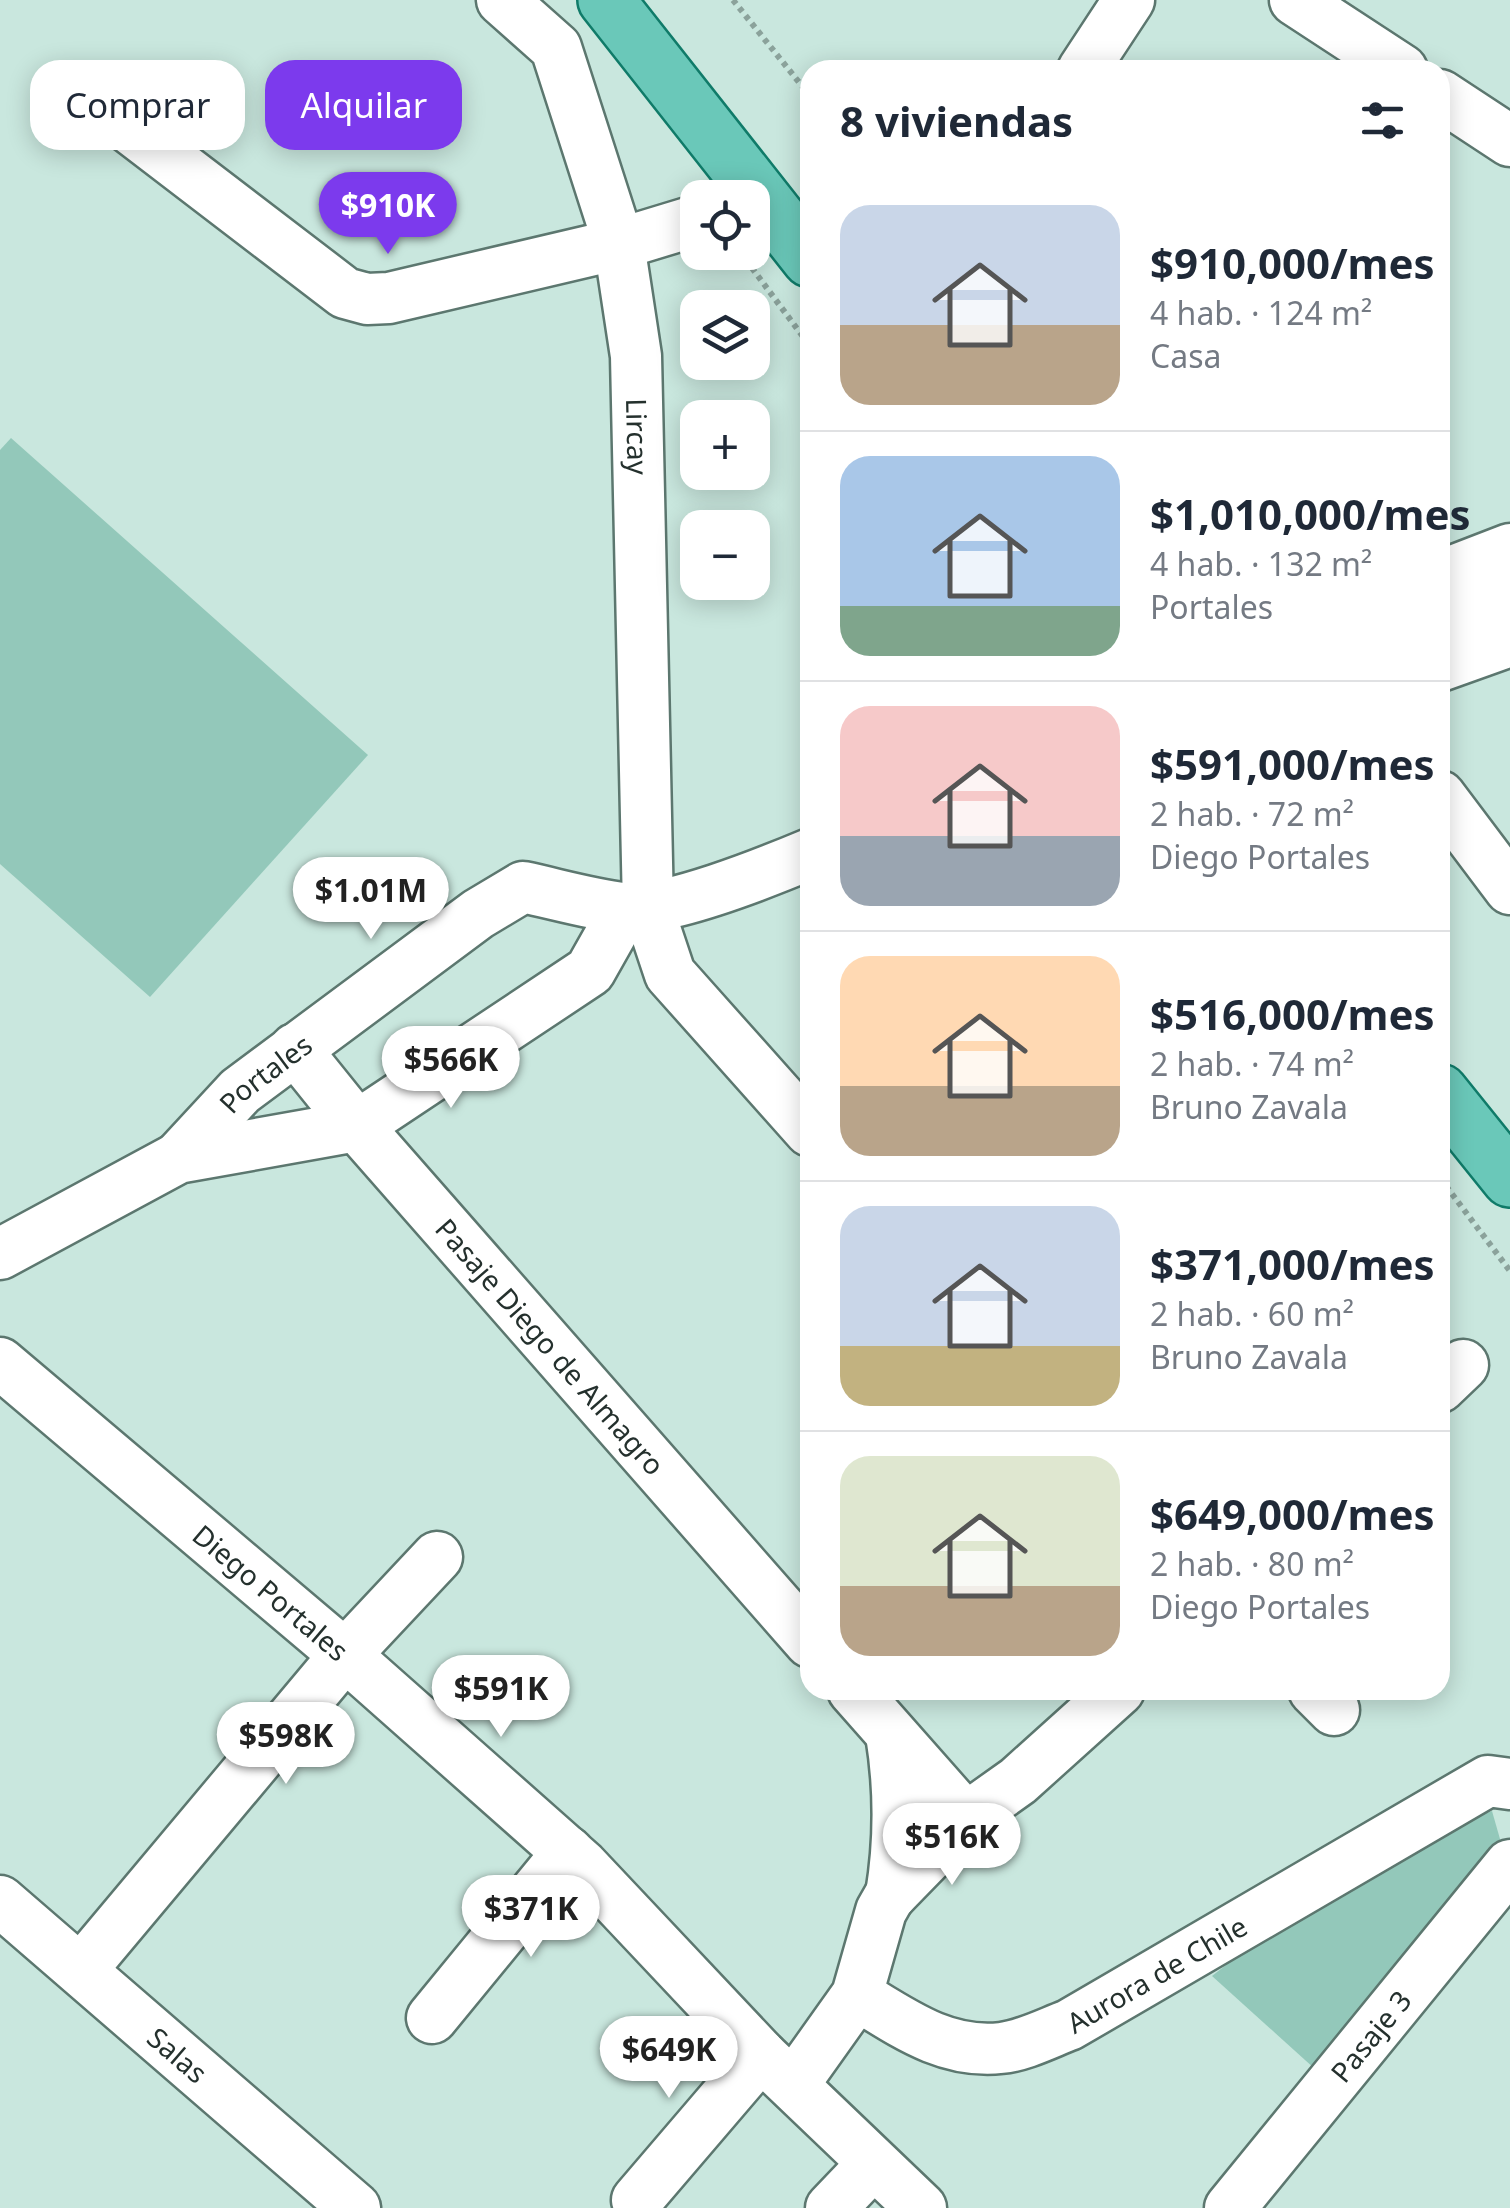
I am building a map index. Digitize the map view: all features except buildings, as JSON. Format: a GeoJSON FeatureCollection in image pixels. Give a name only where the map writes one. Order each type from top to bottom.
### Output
{"type":"FeatureCollection","features":[{"type":"Feature","properties":{"kind":"main road"},"geometry":{"type":"LineString","coordinates":[[606,0],[742,180]]}},
{"type":"Feature","properties":{"kind":"main road"},"geometry":{"type":"LineString","coordinates":[[770,215],[800,248]]}},
{"type":"Feature","properties":{"kind":"main road"},"geometry":{"type":"LineString","coordinates":[[1450,1104],[1510,1179]]}},
{"type":"Feature","properties":{"kind":"street","name":"Lircay"},"geometry":{"type":"LineString","coordinates":[[502,0],[556,48],[619,244],[636,356],[636,908]]}},
{"type":"Feature","properties":{"kind":"street"},"geometry":{"type":"LineString","coordinates":[[1090,60],[1129,0]]}},
{"type":"Feature","properties":{"kind":"street"},"geometry":{"type":"LineString","coordinates":[[1295,0],[1387,60]]}},
{"type":"Feature","properties":{"kind":"street"},"geometry":{"type":"LineString","coordinates":[[1450,102],[1510,141]]}},
{"type":"Feature","properties":{"kind":"street"},"geometry":{"type":"LineString","coordinates":[[158,150],[345,293],[367,299],[389,298],[619,244],[680,225]]}},
{"type":"Feature","properties":{"kind":"street"},"geometry":{"type":"LineString","coordinates":[[1450,572],[1510,549]]}},
{"type":"Feature","properties":{"kind":"street"},"geometry":{"type":"LineString","coordinates":[[1450,614],[1510,592]]}},
{"type":"Feature","properties":{"kind":"street"},"geometry":{"type":"LineString","coordinates":[[1450,663],[1510,642]]}},
{"type":"Feature","properties":{"kind":"street"},"geometry":{"type":"LineString","coordinates":[[1450,809],[1510,889]]}},
{"type":"Feature","properties":{"kind":"street","name":"Portales"},"geometry":{"type":"LineString","coordinates":[[178,1158],[240,1090],[478,914],[523,887],[636,908],[726,886],[800,858]]}},
{"type":"Feature","properties":{"kind":"street"},"geometry":{"type":"LineString","coordinates":[[636,908],[670,974],[800,1121]]}},
{"type":"Feature","properties":{"kind":"street","name":"Portales"},"geometry":{"type":"LineString","coordinates":[[0,1254],[178,1158],[357,1126],[590,971],[636,908]]}},
{"type":"Feature","properties":{"kind":"street","name":"Pasaje Diego de Almagro"},"geometry":{"type":"LineString","coordinates":[[294,1050],[800,1631]]}},
{"type":"Feature","properties":{"kind":"street","name":"Diego Portales"},"geometry":{"type":"LineString","coordinates":[[0,1363],[345,1655],[568,1852],[777,2070],[921,2208]]}},
{"type":"Feature","properties":{"kind":"street"},"geometry":{"type":"LineString","coordinates":[[81,1970],[345,1655],[437,1557]]}},
{"type":"Feature","properties":{"kind":"street"},"geometry":{"type":"LineString","coordinates":[[861,1700],[966,1818]]}},
{"type":"Feature","properties":{"kind":"street"},"geometry":{"type":"LineString","coordinates":[[637,2200],[857,1995],[881,1912],[891,1894],[966,1818],[1018,1782],[1108,1700]]}},
{"type":"Feature","properties":{"kind":"street"},"geometry":{"type":"LineString","coordinates":[[891,1894],[899,1828],[892,1734]]}},
{"type":"Feature","properties":{"kind":"street","name":"Aurora de Chile"},"geometry":{"type":"LineString","coordinates":[[857,1995],[915,2031],[958,2048],[1005,2048],[1068,2025],[1488,1782],[1510,1784]]}},
{"type":"Feature","properties":{"kind":"street"},"geometry":{"type":"LineString","coordinates":[[432,2018],[568,1852]]}},
{"type":"Feature","properties":{"kind":"street","name":"Pasaje 3"},"geometry":{"type":"LineString","coordinates":[[1230,2208],[1510,1865]]}},
{"type":"Feature","properties":{"kind":"street","name":"Salas"},"geometry":{"type":"LineString","coordinates":[[0,1901],[355,2208]]}},
{"type":"Feature","properties":{"kind":"street"},"geometry":{"type":"LineString","coordinates":[[831,2208],[872,2165]]}},
{"type":"Feature","properties":{"kind":"path"},"geometry":{"type":"LineString","coordinates":[[733,0],[800,84]]}},
{"type":"Feature","properties":{"kind":"path"},"geometry":{"type":"LineString","coordinates":[[753,270],[800,333]]}},
{"type":"Feature","properties":{"kind":"path"},"geometry":{"type":"LineString","coordinates":[[1450,1191],[1510,1272]]}},
{"type":"Feature","properties":{"kind":"green space"},"geometry":{"type":"Polygon","coordinates":[[[11,438],[368,755],[150,997],[0,864],[0,450],[11,438]]]}},
{"type":"Feature","properties":{"kind":"green space"},"geometry":{"type":"Polygon","coordinates":[[[1492,1811],[1508,1867],[1315,2069],[1212,1976],[1278,1924],[1424,1836],[1492,1811]]]}}]}
